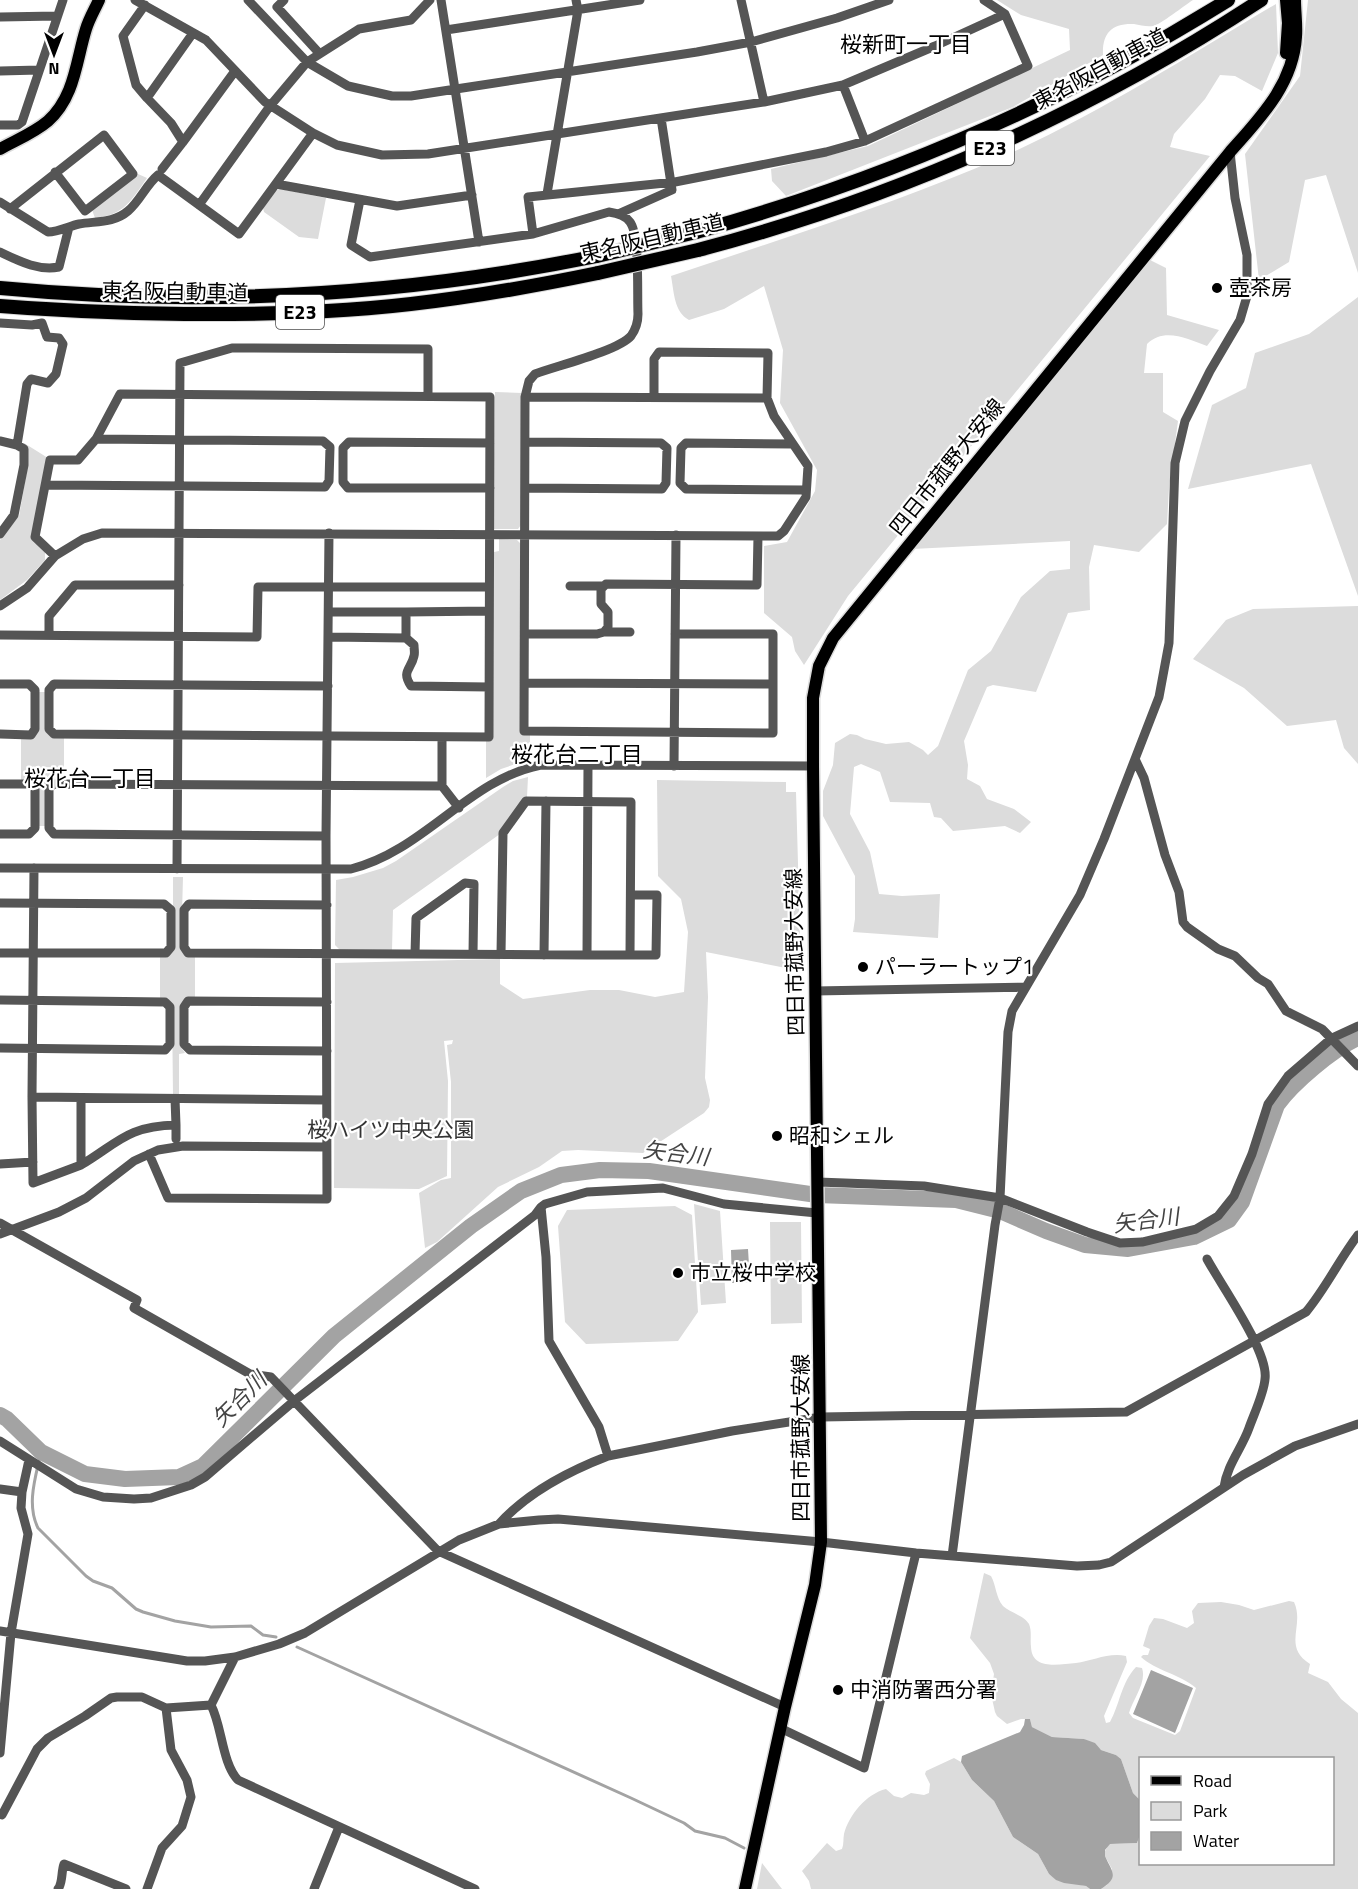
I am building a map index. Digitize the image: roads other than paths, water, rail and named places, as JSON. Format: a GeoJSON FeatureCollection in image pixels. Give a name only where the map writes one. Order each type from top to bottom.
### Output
{"type":"FeatureCollection","features":[{"type":"Feature","properties":{"kind":"highway","name":"東名阪自動車道"},"geometry":{"type":"LineString","coordinates":[[0,288],[179,297],[328,293],[550,266],[597,256],[742,219],[862,180],[989,129],[1114,66],[1228,0]]}},
{"type":"Feature","properties":{"kind":"highway","name":"東名阪自動車道"},"geometry":{"type":"LineString","coordinates":[[0,306],[181,315],[330,311],[552,283],[698,250],[746,237],[868,197],[995,146],[1113,88],[1220,27],[1261,0]]}},
{"type":"Feature","properties":{"kind":"main road"},"geometry":{"type":"LineString","coordinates":[[0,149],[40,128],[57,111],[67,96],[75,75],[86,27],[99,0]]}},
{"type":"Feature","properties":{"kind":"main road","name":"四日市菰野大安線"},"geometry":{"type":"LineString","coordinates":[[745,1889],[814,1585],[821,1542],[813,766],[813,698],[819,666],[833,638],[1230,152],[1271,92],[1281,69],[1287,49],[1290,1]]}},
{"type":"Feature","properties":{"kind":"street"},"geometry":{"type":"LineString","coordinates":[[0,125],[18,125],[22,122],[63,0]]}},
{"type":"Feature","properties":{"kind":"street"},"geometry":{"type":"LineString","coordinates":[[135,0],[206,40],[270,106],[313,133],[337,145],[382,155],[428,153],[557,134],[764,102],[843,85],[1005,14]]}},
{"type":"Feature","properties":{"kind":"street"},"geometry":{"type":"LineString","coordinates":[[248,0],[308,62],[348,86],[392,96],[411,96],[751,42],[837,18],[889,0]]}},
{"type":"Feature","properties":{"kind":"street"},"geometry":{"type":"LineString","coordinates":[[284,0],[277,7],[319,53]]}},
{"type":"Feature","properties":{"kind":"street"},"geometry":{"type":"LineString","coordinates":[[199,205],[270,106],[308,62],[358,29],[411,20],[430,0]]}},
{"type":"Feature","properties":{"kind":"street"},"geometry":{"type":"LineString","coordinates":[[441,0],[479,242]]}},
{"type":"Feature","properties":{"kind":"street"},"geometry":{"type":"LineString","coordinates":[[446,30],[577,5],[640,0]]}},
{"type":"Feature","properties":{"kind":"street"},"geometry":{"type":"LineString","coordinates":[[741,0],[764,102]]}},
{"type":"Feature","properties":{"kind":"street"},"geometry":{"type":"LineString","coordinates":[[533,234],[528,196],[670,182],[732,171],[865,141],[1028,66],[1005,14],[984,0]]}},
{"type":"Feature","properties":{"kind":"street"},"geometry":{"type":"LineString","coordinates":[[145,5],[123,36],[136,85],[171,123],[183,142]]}},
{"type":"Feature","properties":{"kind":"street"},"geometry":{"type":"LineString","coordinates":[[547,194],[577,5]]}},
{"type":"Feature","properties":{"kind":"street"},"geometry":{"type":"LineString","coordinates":[[0,17],[57,16]]}},
{"type":"Feature","properties":{"kind":"street"},"geometry":{"type":"LineString","coordinates":[[147,98],[193,33]]}},
{"type":"Feature","properties":{"kind":"street"},"geometry":{"type":"LineString","coordinates":[[0,71],[39,70]]}},
{"type":"Feature","properties":{"kind":"street"},"geometry":{"type":"LineString","coordinates":[[162,169],[235,70]]}},
{"type":"Feature","properties":{"kind":"street"},"geometry":{"type":"LineString","coordinates":[[843,85],[865,141]]}},
{"type":"Feature","properties":{"kind":"street"},"geometry":{"type":"LineString","coordinates":[[618,214],[672,190],[661,118]]}},
{"type":"Feature","properties":{"kind":"street"},"geometry":{"type":"LineString","coordinates":[[0,202],[48,232],[105,221],[122,215],[130,209],[158,175],[239,234],[313,133]]}},
{"type":"Feature","properties":{"kind":"street"},"geometry":{"type":"LineString","coordinates":[[10,209],[55,172],[104,135],[132,174],[85,211],[55,172]]}},
{"type":"Feature","properties":{"kind":"street"},"geometry":{"type":"LineString","coordinates":[[952,1556],[1000,1198],[1008,1032],[1012,1011],[1080,895],[1159,697],[1169,643],[1175,463],[1185,421],[1210,371],[1240,320],[1247,296],[1247,255],[1234,198],[1230,152]]}},
{"type":"Feature","properties":{"kind":"street"},"geometry":{"type":"LineString","coordinates":[[276,184],[397,206],[472,195]]}},
{"type":"Feature","properties":{"kind":"street"},"geometry":{"type":"LineString","coordinates":[[360,200],[351,245],[370,257],[533,234],[603,212],[618,214],[630,222],[636,236],[638,314],[630,337],[613,348],[535,374],[525,397],[524,731],[773,733],[773,634],[675,634]]}},
{"type":"Feature","properties":{"kind":"street"},"geometry":{"type":"LineString","coordinates":[[0,252],[26,265],[59,267],[69,227]]}},
{"type":"Feature","properties":{"kind":"street"},"geometry":{"type":"LineString","coordinates":[[0,324],[42,323],[47,337],[59,338],[63,344],[56,374],[48,383],[31,379],[27,384],[17,445]]}},
{"type":"Feature","properties":{"kind":"street"},"geometry":{"type":"LineString","coordinates":[[177,869],[180,363],[232,348],[428,349],[428,396]]}},
{"type":"Feature","properties":{"kind":"street"},"geometry":{"type":"LineString","coordinates":[[0,606],[27,588],[55,556],[83,538],[102,533],[526,533],[778,536],[784,531],[806,497],[808,466],[774,416],[767,398],[768,353],[659,352],[654,359],[654,397]]}},
{"type":"Feature","properties":{"kind":"street"},"geometry":{"type":"LineString","coordinates":[[55,556],[35,537],[50,460],[78,459],[96,440],[120,394],[490,397],[489,737],[54,734],[49,729],[49,690],[54,684],[328,686]]}},
{"type":"Feature","properties":{"kind":"street"},"geometry":{"type":"LineString","coordinates":[[525,397],[767,398]]}},
{"type":"Feature","properties":{"kind":"street"},"geometry":{"type":"LineString","coordinates":[[96,440],[323,441],[330,447],[343,448]]}},
{"type":"Feature","properties":{"kind":"street"},"geometry":{"type":"LineString","coordinates":[[0,441],[24,449],[24,465],[14,515],[0,534]]}},
{"type":"Feature","properties":{"kind":"street"},"geometry":{"type":"LineString","coordinates":[[490,442],[349,442],[343,448],[343,482],[348,488],[490,488]]}},
{"type":"Feature","properties":{"kind":"street"},"geometry":{"type":"LineString","coordinates":[[526,442],[661,443],[667,448],[681,448]]}},
{"type":"Feature","properties":{"kind":"street"},"geometry":{"type":"LineString","coordinates":[[680,483],[681,448],[686,443],[792,444]]}},
{"type":"Feature","properties":{"kind":"street"},"geometry":{"type":"LineString","coordinates":[[46,485],[325,487],[329,481],[330,447]]}},
{"type":"Feature","properties":{"kind":"street"},"geometry":{"type":"LineString","coordinates":[[526,488],[662,489],[666,483],[667,448]]}},
{"type":"Feature","properties":{"kind":"street"},"geometry":{"type":"LineString","coordinates":[[329,481],[343,482]]}},
{"type":"Feature","properties":{"kind":"street"},"geometry":{"type":"LineString","coordinates":[[666,483],[680,483],[686,489],[807,490]]}},
{"type":"Feature","properties":{"kind":"street"},"geometry":{"type":"LineString","coordinates":[[149,1154],[168,1198],[327,1199],[326,836],[329,533]]}},
{"type":"Feature","properties":{"kind":"street"},"geometry":{"type":"LineString","coordinates":[[674,766],[676,535]]}},
{"type":"Feature","properties":{"kind":"street"},"geometry":{"type":"LineString","coordinates":[[570,586],[603,586],[606,584],[757,585],[758,536]]}},
{"type":"Feature","properties":{"kind":"street"},"geometry":{"type":"LineString","coordinates":[[49,635],[49,616],[75,585],[179,585]]}},
{"type":"Feature","properties":{"kind":"street"},"geometry":{"type":"LineString","coordinates":[[603,586],[601,604],[608,612],[608,627],[604,632]]}},
{"type":"Feature","properties":{"kind":"street"},"geometry":{"type":"LineString","coordinates":[[0,635],[257,637],[258,587],[489,587]]}},
{"type":"Feature","properties":{"kind":"street"},"geometry":{"type":"LineString","coordinates":[[328,612],[489,611]]}},
{"type":"Feature","properties":{"kind":"street"},"geometry":{"type":"LineString","coordinates":[[406,612],[406,638]]}},
{"type":"Feature","properties":{"kind":"street"},"geometry":{"type":"LineString","coordinates":[[525,634],[630,633]]}},
{"type":"Feature","properties":{"kind":"street"},"geometry":{"type":"LineString","coordinates":[[328,637],[406,638],[414,645],[414,657],[407,671],[407,679],[411,686],[489,687]]}},
{"type":"Feature","properties":{"kind":"street"},"geometry":{"type":"LineString","coordinates":[[525,683],[773,684]]}},
{"type":"Feature","properties":{"kind":"street"},"geometry":{"type":"LineString","coordinates":[[0,684],[29,684],[35,690],[35,729],[31,735],[0,734]]}},
{"type":"Feature","properties":{"kind":"street"},"geometry":{"type":"LineString","coordinates":[[442,737],[442,786],[459,808]]}},
{"type":"Feature","properties":{"kind":"street"},"geometry":{"type":"LineString","coordinates":[[1135,759],[1144,778],[1165,855],[1179,892],[1183,922],[1186,927],[1218,949],[1235,956],[1258,978],[1268,984],[1286,1011],[1322,1029],[1356,1064]]}},
{"type":"Feature","properties":{"kind":"street"},"geometry":{"type":"LineString","coordinates":[[0,868],[351,869],[378,861],[414,839],[497,780],[541,765],[813,766]]}},
{"type":"Feature","properties":{"kind":"street"},"geometry":{"type":"LineString","coordinates":[[587,955],[588,765]]}},
{"type":"Feature","properties":{"kind":"street"},"geometry":{"type":"LineString","coordinates":[[0,784],[30,784],[35,788],[35,828],[29,834],[0,834]]}},
{"type":"Feature","properties":{"kind":"street"},"geometry":{"type":"LineString","coordinates":[[326,836],[54,834],[49,828],[49,788],[54,784],[442,786]]}},
{"type":"Feature","properties":{"kind":"street"},"geometry":{"type":"LineString","coordinates":[[501,954],[503,833],[526,801],[588,801],[631,802],[630,955]]}},
{"type":"Feature","properties":{"kind":"street"},"geometry":{"type":"LineString","coordinates":[[544,955],[546,801]]}},
{"type":"Feature","properties":{"kind":"street"},"geometry":{"type":"LineString","coordinates":[[34,868],[33,1183],[81,1165],[128,1134],[153,1126],[176,1125]]}},
{"type":"Feature","properties":{"kind":"street"},"geometry":{"type":"LineString","coordinates":[[415,954],[416,918],[465,883],[474,884],[473,954]]}},
{"type":"Feature","properties":{"kind":"street"},"geometry":{"type":"LineString","coordinates":[[327,905],[189,904],[184,910],[184,947],[188,953],[656,956],[657,896],[630,895]]}},
{"type":"Feature","properties":{"kind":"street"},"geometry":{"type":"LineString","coordinates":[[0,903],[164,904],[171,910],[171,947],[166,953],[0,952]]}},
{"type":"Feature","properties":{"kind":"street"},"geometry":{"type":"LineString","coordinates":[[815,991],[1026,987]]}},
{"type":"Feature","properties":{"kind":"street"},"geometry":{"type":"LineString","coordinates":[[0,1000],[165,1002],[170,1007],[170,1044],[165,1050],[0,1048]]}},
{"type":"Feature","properties":{"kind":"street"},"geometry":{"type":"LineString","coordinates":[[327,1002],[188,1001],[184,1007],[184,1044],[190,1050],[327,1051]]}},
{"type":"Feature","properties":{"kind":"street"},"geometry":{"type":"LineString","coordinates":[[818,1182],[924,1186],[1000,1198],[1120,1243],[1142,1242],[1196,1229],[1218,1216],[1234,1196],[1252,1154],[1268,1104],[1288,1076],[1333,1039],[1358,1026]]}},
{"type":"Feature","properties":{"kind":"street"},"geometry":{"type":"LineString","coordinates":[[32,1097],[326,1100]]}},
{"type":"Feature","properties":{"kind":"street"},"geometry":{"type":"LineString","coordinates":[[81,1098],[81,1165]]}},
{"type":"Feature","properties":{"kind":"street"},"geometry":{"type":"LineString","coordinates":[[175,1099],[176,1139]]}},
{"type":"Feature","properties":{"kind":"street"},"geometry":{"type":"LineString","coordinates":[[0,1234],[59,1212],[86,1198],[134,1161],[158,1150],[176,1146],[326,1147]]}},
{"type":"Feature","properties":{"kind":"street"},"geometry":{"type":"LineString","coordinates":[[0,1164],[33,1162]]}},
{"type":"Feature","properties":{"kind":"street"},"geometry":{"type":"LineString","coordinates":[[0,1442],[76,1489],[103,1497],[134,1499],[166,1494],[205,1478],[292,1399],[535,1215],[541,1207],[587,1192],[663,1188],[724,1204],[818,1210]]}},
{"type":"Feature","properties":{"kind":"street"},"geometry":{"type":"LineString","coordinates":[[541,1207],[546,1257],[549,1341],[599,1426],[608,1456]]}},
{"type":"Feature","properties":{"kind":"street"},"geometry":{"type":"LineString","coordinates":[[0,1223],[136,1300],[134,1308],[250,1374],[271,1377],[438,1551],[785,1707]]}},
{"type":"Feature","properties":{"kind":"street"},"geometry":{"type":"LineString","coordinates":[[499,1524],[518,1507],[562,1478],[608,1456],[732,1431],[821,1417],[1126,1412],[1306,1312],[1358,1235]]}},
{"type":"Feature","properties":{"kind":"street"},"geometry":{"type":"LineString","coordinates":[[1207,1259],[1255,1341],[1266,1379],[1249,1430],[1225,1476],[1224,1487]]}},
{"type":"Feature","properties":{"kind":"street"},"geometry":{"type":"LineString","coordinates":[[0,1631],[180,1660],[205,1661],[236,1657],[266,1649],[298,1636],[459,1540],[499,1524],[558,1519],[821,1542],[916,1553],[1077,1566],[1099,1565],[1111,1562],[1224,1487],[1295,1446],[1358,1424]]}},
{"type":"Feature","properties":{"kind":"street"},"geometry":{"type":"LineString","coordinates":[[0,1754],[11,1633],[28,1534],[21,1508],[22,1492],[31,1461]]}},
{"type":"Feature","properties":{"kind":"street"},"geometry":{"type":"LineString","coordinates":[[0,1489],[22,1492]]}},
{"type":"Feature","properties":{"kind":"street"},"geometry":{"type":"LineString","coordinates":[[780,1728],[864,1768],[916,1553]]}},
{"type":"Feature","properties":{"kind":"street"},"geometry":{"type":"LineString","coordinates":[[211,1704],[236,1657]]}},
{"type":"Feature","properties":{"kind":"street"},"geometry":{"type":"LineString","coordinates":[[2,1815],[37,1749],[48,1738],[117,1696],[142,1697],[165,1708],[211,1704]]}},
{"type":"Feature","properties":{"kind":"street"},"geometry":{"type":"LineString","coordinates":[[211,1704],[216,1714],[229,1766],[238,1780],[475,1889]]}},
{"type":"Feature","properties":{"kind":"street"},"geometry":{"type":"LineString","coordinates":[[150,1888],[162,1848],[186,1820],[191,1797],[187,1780],[171,1749],[165,1708]]}},
{"type":"Feature","properties":{"kind":"street"},"geometry":{"type":"LineString","coordinates":[[314,1889],[339,1827]]}},
{"type":"Feature","properties":{"kind":"street"},"geometry":{"type":"LineString","coordinates":[[58,1889],[64,1864],[126,1889]]}},
{"type":"Feature","properties":{"kind":"water"},"geometry":{"type":"Polygon","coordinates":[[[748,1249],[750,1282],[732,1283],[731,1250],[748,1249]]]}},
{"type":"Feature","properties":{"kind":"water"},"geometry":{"type":"Polygon","coordinates":[[[1151,1670],[1193,1688],[1175,1733],[1133,1714],[1151,1670]]]}},
{"type":"Feature","properties":{"kind":"water"},"geometry":{"type":"Polygon","coordinates":[[[1025,1719],[1030,1719],[1032,1727],[1052,1737],[1084,1739],[1121,1759],[1133,1793],[1139,1799],[1139,1838],[1137,1843],[1110,1844],[1105,1850],[1105,1856],[1113,1874],[1111,1881],[1101,1889],[1064,1883],[1049,1874],[1038,1854],[1013,1837],[994,1801],[972,1780],[961,1762],[962,1756],[1020,1732],[1025,1719]]]}},
{"type":"Feature","properties":{"kind":"waterway","name":"矢合川"},"geometry":{"type":"LineString","coordinates":[[0,1415],[41,1452],[85,1474],[125,1479],[179,1477],[203,1466],[334,1336],[471,1226],[521,1191],[561,1175],[600,1170],[649,1171],[817,1195],[956,1200],[1000,1211],[1085,1245],[1128,1249],[1194,1237],[1229,1220],[1242,1202],[1277,1105],[1284,1096],[1326,1058],[1358,1038]]}},
{"type":"Feature","properties":{"kind":"waterway"},"geometry":{"type":"LineString","coordinates":[[41,1452],[33,1490],[34,1519],[38,1528],[86,1576],[112,1588],[136,1609],[143,1612],[175,1621],[211,1627],[251,1626],[263,1635],[276,1637]]}},
{"type":"Feature","properties":{"kind":"waterway"},"geometry":{"type":"LineString","coordinates":[[297,1647],[631,1798],[684,1823],[695,1831],[725,1838],[744,1848]]}},
{"type":"Feature","properties":{"kind":"place","name":"壺茶房"},"geometry":{"type":"Point","coordinates":[1217,288]}},
{"type":"Feature","properties":{"kind":"place","name":"パーラートップ1"},"geometry":{"type":"Point","coordinates":[863,967]}},
{"type":"Feature","properties":{"kind":"place","name":"昭和シェル"},"geometry":{"type":"Point","coordinates":[777,1136]}},
{"type":"Feature","properties":{"kind":"place","name":"市立桜中学校"},"geometry":{"type":"Point","coordinates":[678,1273]}},
{"type":"Feature","properties":{"kind":"place","name":"中消防署西分署"},"geometry":{"type":"Point","coordinates":[838,1690]}},
{"type":"Feature","properties":{"kind":"district","name":"桜新町一丁目"},"geometry":{"type":"Point","coordinates":[906,44]}},
{"type":"Feature","properties":{"kind":"district","name":"桜花台二丁目"},"geometry":{"type":"Point","coordinates":[577,754]}},
{"type":"Feature","properties":{"kind":"district","name":"桜花台一丁目"},"geometry":{"type":"Point","coordinates":[90,778]}},
{"type":"Feature","properties":{"kind":"park label","name":"桜ハイツ中央公園"},"geometry":{"type":"Point","coordinates":[391,1130]}}]}
